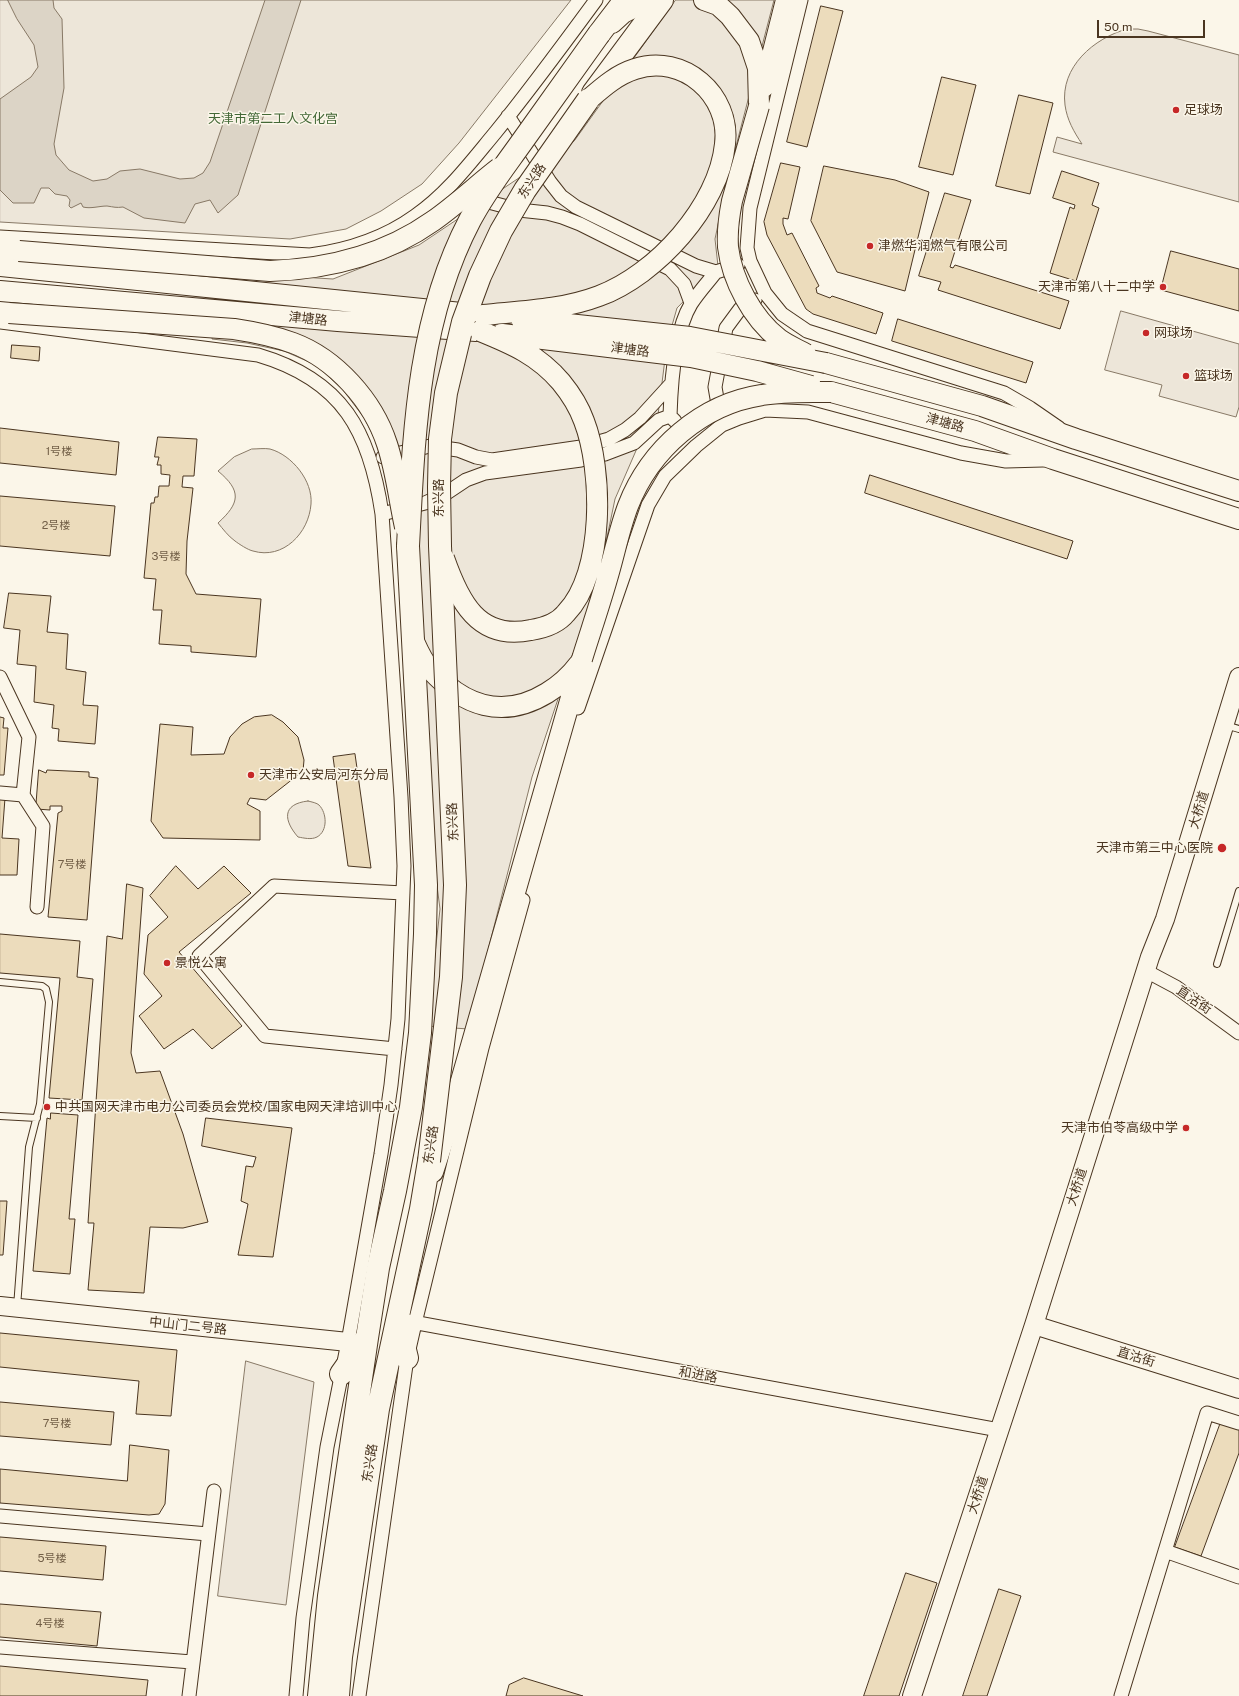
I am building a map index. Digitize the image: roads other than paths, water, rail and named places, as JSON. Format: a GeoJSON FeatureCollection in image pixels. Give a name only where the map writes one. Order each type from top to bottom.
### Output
{"type":"FeatureCollection","features":[{"type":"Feature","properties":{"kind":"highway","name":"东兴路"},"geometry":{"type":"LineString","coordinates":[[318,1696],[329,1596],[343,1498],[359,1342],[378,1268],[395,1191],[410,1107],[420,1033],[426,885],[422,668],[412,637],[408,546],[415,426],[431,324],[440,292],[470,220],[492,184],[625,0]]}},
{"type":"Feature","properties":{"kind":"highway","name":"东兴路"},"geometry":{"type":"LineString","coordinates":[[338,1696],[341,1657],[378,1409],[406,1321],[429,1161],[451,976],[455,884],[440,546],[439,487],[440,439],[446,393],[463,322],[480,276],[501,231],[525,190],[588,100],[662,0]]}},
{"type":"Feature","properties":{"kind":"highway"},"geometry":{"type":"LineString","coordinates":[[406,1321],[407,1358]]}},
{"type":"Feature","properties":{"kind":"highway"},"geometry":{"type":"LineString","coordinates":[[342,1374],[359,1342]]}},
{"type":"Feature","properties":{"kind":"main road"},"geometry":{"type":"LineString","coordinates":[[599,34],[623,13],[649,0]]}},
{"type":"Feature","properties":{"kind":"main road"},"geometry":{"type":"LineString","coordinates":[[704,0],[718,5],[730,16],[749,41],[758,68],[759,106]]}},
{"type":"Feature","properties":{"kind":"main road"},"geometry":{"type":"LineString","coordinates":[[786,0],[730,213],[728,246],[738,284],[747,300],[766,326],[779,339],[826,363]]}},
{"type":"Feature","properties":{"kind":"main road"},"geometry":{"type":"LineString","coordinates":[[481,323],[580,302],[600,296],[621,286],[640,273],[673,244],[700,209],[711,190],[726,143],[725,129],[722,114],[717,101],[708,88],[698,79],[671,68],[654,65],[636,68],[620,75],[588,100]]}},
{"type":"Feature","properties":{"kind":"main road"},"geometry":{"type":"LineString","coordinates":[[10,251],[270,271],[305,269],[332,265],[368,254],[416,232],[433,221],[510,159]]}},
{"type":"Feature","properties":{"kind":"main road","name":"津塘路"},"geometry":{"type":"LineString","coordinates":[[0,266],[481,323],[691,357],[757,371],[975,431],[1053,459],[1239,519]]}},
{"type":"Feature","properties":{"kind":"main road","name":"津塘路"},"geometry":{"type":"LineString","coordinates":[[0,291],[338,321],[481,323],[690,337],[826,363],[982,406],[1076,439],[1239,491]]}},
{"type":"Feature","properties":{"kind":"main road"},"geometry":{"type":"LineString","coordinates":[[3,316],[234,329],[265,334],[294,343],[314,353],[348,381],[361,395],[377,420],[391,458],[408,546]]}},
{"type":"Feature","properties":{"kind":"main road"},"geometry":{"type":"LineString","coordinates":[[440,546],[454,587],[468,610],[488,626],[513,632],[538,629],[554,623],[566,614],[584,586],[594,551],[596,512],[595,473],[589,436],[577,406],[562,383],[546,366],[481,323]]}},
{"type":"Feature","properties":{"kind":"main road"},"geometry":{"type":"LineString","coordinates":[[422,1209],[448,1126],[582,659],[628,506],[644,474],[683,430],[705,415],[735,402],[762,395],[831,392]]}},
{"type":"Feature","properties":{"kind":"main road"},"geometry":{"type":"LineString","coordinates":[[422,668],[455,693],[466,699],[495,707],[506,707],[518,706],[529,702],[551,690],[568,677],[582,659]]}},
{"type":"Feature","properties":{"kind":"street"},"geometry":{"type":"LineString","coordinates":[[0,237],[310,255],[333,252],[358,246],[377,238],[415,216],[446,191],[508,116],[596,0]]}},
{"type":"Feature","properties":{"kind":"street"},"geometry":{"type":"LineString","coordinates":[[802,0],[750,208],[747,248],[750,261],[765,293],[782,314],[808,331],[1004,393],[1030,408],[1076,439]]}},
{"type":"Feature","properties":{"kind":"street"},"geometry":{"type":"LineString","coordinates":[[508,116],[550,182],[561,196],[576,207],[696,266],[716,272]]}},
{"type":"Feature","properties":{"kind":"street"},"geometry":{"type":"LineString","coordinates":[[446,191],[519,210],[562,216],[580,224],[670,269],[684,284],[691,303]]}},
{"type":"Feature","properties":{"kind":"street"},"geometry":{"type":"LineString","coordinates":[[696,446],[670,416],[671,384],[682,322],[691,303],[716,272],[750,261]]}},
{"type":"Feature","properties":{"kind":"street"},"geometry":{"type":"LineString","coordinates":[[722,425],[715,387],[726,328],[740,309],[765,293]]}},
{"type":"Feature","properties":{"kind":"street"},"geometry":{"type":"LineString","coordinates":[[3,316],[258,355],[280,362],[308,377],[326,390],[341,404],[356,424],[371,460],[378,488],[382,514],[401,797],[403,893],[398,1019],[359,1342]]}},
{"type":"Feature","properties":{"kind":"street"},"geometry":{"type":"LineString","coordinates":[[371,460],[430,446],[458,450],[476,457],[492,460],[581,447],[609,440],[640,418],[671,384]]}},
{"type":"Feature","properties":{"kind":"street"},"geometry":{"type":"LineString","coordinates":[[406,1321],[580,700],[648,505],[665,476],[696,446],[722,425],[738,418],[765,410],[808,412],[961,453],[1006,461],[1053,459]]}},
{"type":"Feature","properties":{"kind":"street"},"geometry":{"type":"LineString","coordinates":[[382,514],[425,503],[445,494],[466,480],[485,473],[581,460],[605,454],[634,443],[659,420],[670,416]]}},
{"type":"Feature","properties":{"kind":"street"},"geometry":{"type":"LineString","coordinates":[[0,676],[3,690],[29,737],[23,795],[43,826],[37,907]]}},
{"type":"Feature","properties":{"kind":"street","name":"大桥道"},"geometry":{"type":"LineString","coordinates":[[912,1696],[1034,1325],[1146,971],[1232,727],[1239,677]]}},
{"type":"Feature","properties":{"kind":"street"},"geometry":{"type":"LineString","coordinates":[[0,793],[23,795]]}},
{"type":"Feature","properties":{"kind":"street"},"geometry":{"type":"LineString","coordinates":[[395,1049],[265,1036],[199,956],[274,886],[403,893]]}},
{"type":"Feature","properties":{"kind":"street","name":"直沽街"},"geometry":{"type":"LineString","coordinates":[[1146,971],[1176,988],[1239,1032]]}},
{"type":"Feature","properties":{"kind":"street","name":"中山门二号路"},"geometry":{"type":"LineString","coordinates":[[0,1300],[12,1306],[359,1342]]}},
{"type":"Feature","properties":{"kind":"street","name":"和进路"},"geometry":{"type":"LineString","coordinates":[[406,1321],[999,1430]]}},
{"type":"Feature","properties":{"kind":"street","name":"直沽街"},"geometry":{"type":"LineString","coordinates":[[1034,1325],[1239,1389]]}},
{"type":"Feature","properties":{"kind":"street"},"geometry":{"type":"LineString","coordinates":[[359,1696],[407,1358]]}},
{"type":"Feature","properties":{"kind":"street"},"geometry":{"type":"LineString","coordinates":[[296,1696],[303,1618],[327,1447],[342,1374]]}},
{"type":"Feature","properties":{"kind":"street"},"geometry":{"type":"LineString","coordinates":[[1124,1695],[1206,1413],[1239,1423]]}},
{"type":"Feature","properties":{"kind":"street"},"geometry":{"type":"LineString","coordinates":[[189,1696],[214,1491]]}},
{"type":"Feature","properties":{"kind":"street"},"geometry":{"type":"LineString","coordinates":[[0,1516],[208,1534]]}},
{"type":"Feature","properties":{"kind":"street"},"geometry":{"type":"LineString","coordinates":[[1165,1551],[1239,1577]]}},
{"type":"Feature","properties":{"kind":"street"},"geometry":{"type":"LineString","coordinates":[[0,1647],[192,1662]]}},
{"type":"Feature","properties":{"kind":"lane"},"geometry":{"type":"LineString","coordinates":[[1217,964],[1239,891]]}},
{"type":"Feature","properties":{"kind":"lane"},"geometry":{"type":"LineString","coordinates":[[0,982],[42,986],[46,989],[49,1002],[41,1096],[29,1147],[12,1306]]}},
{"type":"Feature","properties":{"kind":"lane"},"geometry":{"type":"LineString","coordinates":[[0,1116],[37,1118]]}},
{"type":"Feature","properties":{"kind":"place","name":"足球场"},"geometry":{"type":"Point","coordinates":[1176,110]}},
{"type":"Feature","properties":{"kind":"place","name":"津燃华润燃气有限公司"},"geometry":{"type":"Point","coordinates":[870,246]}},
{"type":"Feature","properties":{"kind":"place","name":"天津市第八十二中学"},"geometry":{"type":"Point","coordinates":[1163,287]}},
{"type":"Feature","properties":{"kind":"place","name":"网球场"},"geometry":{"type":"Point","coordinates":[1146,333]}},
{"type":"Feature","properties":{"kind":"place","name":"篮球场"},"geometry":{"type":"Point","coordinates":[1186,376]}},
{"type":"Feature","properties":{"kind":"place","name":"天津市公安局河东分局"},"geometry":{"type":"Point","coordinates":[251,775]}},
{"type":"Feature","properties":{"kind":"place","name":"天津市第三中心医院"},"geometry":{"type":"Point","coordinates":[1222,848]}},
{"type":"Feature","properties":{"kind":"place","name":"景悦公寓"},"geometry":{"type":"Point","coordinates":[167,963]}},
{"type":"Feature","properties":{"kind":"place","name":"中共国网天津市电力公司委员会党校/国家电网天津培训中心"},"geometry":{"type":"Point","coordinates":[47,1107]}},
{"type":"Feature","properties":{"kind":"place","name":"天津市伯苓高级中学"},"geometry":{"type":"Point","coordinates":[1186,1128]}},
{"type":"Feature","properties":{"kind":"park label","name":"天津市第二工人文化宫"},"geometry":{"type":"Point","coordinates":[273,119]}}]}
